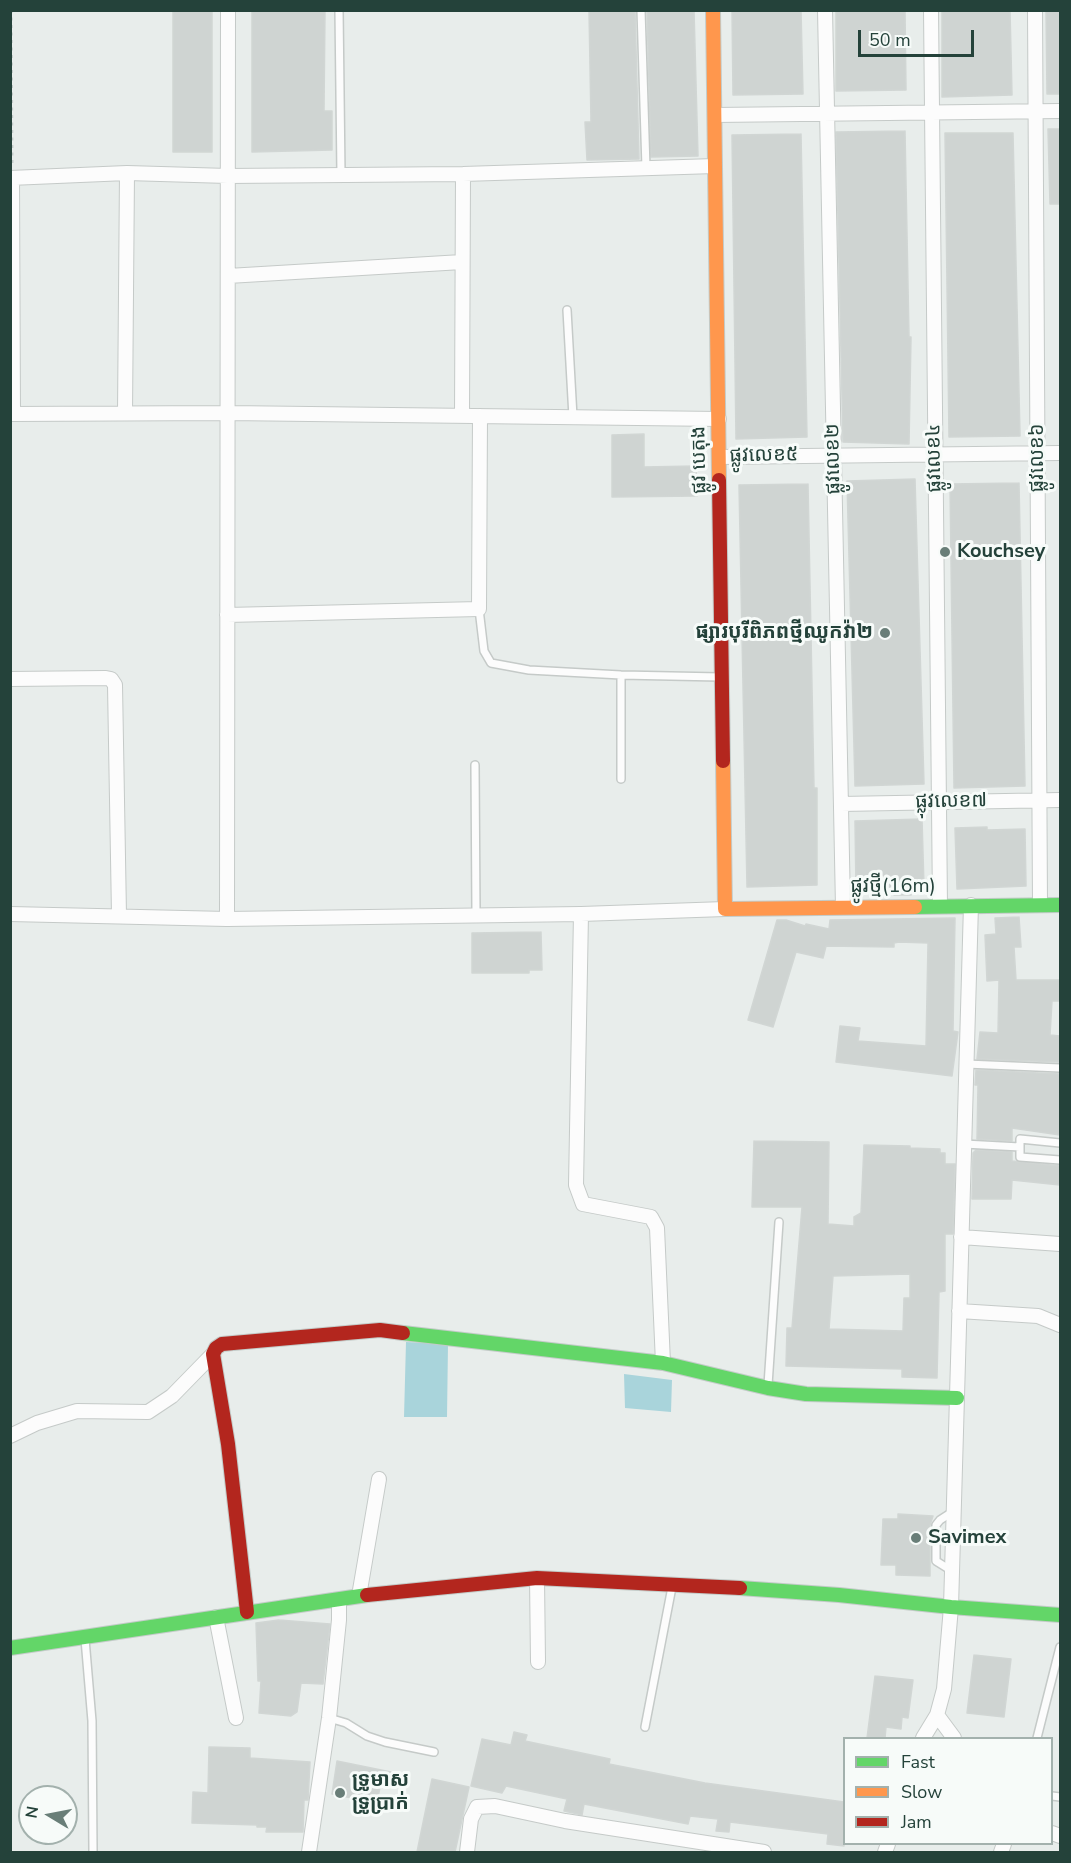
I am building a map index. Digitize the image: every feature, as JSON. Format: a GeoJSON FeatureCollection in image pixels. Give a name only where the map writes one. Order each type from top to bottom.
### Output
{"type":"FeatureCollection","features":[{"type":"Feature","properties":{"kind":"street"},"geometry":{"type":"LineString","coordinates":[[227,919],[228,10]]}},
{"type":"Feature","properties":{"kind":"street","name":"ផ្លូវ បេតុង"},"geometry":{"type":"LineString","coordinates":[[713,10],[725,909]]}},
{"type":"Feature","properties":{"kind":"street","name":"ផ្លូវលេខ២"},"geometry":{"type":"LineString","coordinates":[[825,10],[843,906]]}},
{"type":"Feature","properties":{"kind":"street","name":"ផ្លូវលេខ៤"},"geometry":{"type":"LineString","coordinates":[[931,10],[940,906]]}},
{"type":"Feature","properties":{"kind":"street","name":"ផ្លូវលេខ៦"},"geometry":{"type":"LineString","coordinates":[[1035,10],[1040,905]]}},
{"type":"Feature","properties":{"kind":"street"},"geometry":{"type":"LineString","coordinates":[[715,115],[1060,111]]}},
{"type":"Feature","properties":{"kind":"street"},"geometry":{"type":"LineString","coordinates":[[715,166],[463,174],[228,176],[127,173],[11,178],[12,414],[228,413],[719,419]]}},
{"type":"Feature","properties":{"kind":"street"},"geometry":{"type":"LineString","coordinates":[[125,413],[127,173]]}},
{"type":"Feature","properties":{"kind":"street"},"geometry":{"type":"LineString","coordinates":[[462,416],[463,174]]}},
{"type":"Feature","properties":{"kind":"street"},"geometry":{"type":"LineString","coordinates":[[228,276],[462,262]]}},
{"type":"Feature","properties":{"kind":"street"},"geometry":{"type":"LineString","coordinates":[[227,615],[479,609],[480,416]]}},
{"type":"Feature","properties":{"kind":"street","name":"ផ្លូវលេខ៥"},"geometry":{"type":"LineString","coordinates":[[719,457],[1060,453]]}},
{"type":"Feature","properties":{"kind":"street"},"geometry":{"type":"LineString","coordinates":[[10,679],[105,678],[111,680],[115,685],[119,915]]}},
{"type":"Feature","properties":{"kind":"street","name":"ផ្លុវលេខ៧"},"geometry":{"type":"LineString","coordinates":[[841,804],[1060,800]]}},
{"type":"Feature","properties":{"kind":"street"},"geometry":{"type":"LineString","coordinates":[[924,1737],[937,1715],[944,1689],[951,1607],[971,905]]}},
{"type":"Feature","properties":{"kind":"street","name":"ផ្លូវថ្មី(16m)"},"geometry":{"type":"LineString","coordinates":[[725,909],[1060,905]]}},
{"type":"Feature","properties":{"kind":"street"},"geometry":{"type":"LineString","coordinates":[[10,914],[227,919],[581,914],[725,909]]}},
{"type":"Feature","properties":{"kind":"street"},"geometry":{"type":"LineString","coordinates":[[581,914],[576,1185],[583,1204],[651,1217],[657,1228],[663,1363]]}},
{"type":"Feature","properties":{"kind":"street"},"geometry":{"type":"LineString","coordinates":[[961,1237],[1060,1244]]}},
{"type":"Feature","properties":{"kind":"street"},"geometry":{"type":"LineString","coordinates":[[959,1311],[1038,1316],[1060,1325]]}},
{"type":"Feature","properties":{"kind":"street"},"geometry":{"type":"LineString","coordinates":[[10,1436],[37,1423],[78,1411],[148,1412],[172,1396],[222,1344],[380,1330],[663,1363],[768,1388],[806,1394],[957,1398]]}},
{"type":"Feature","properties":{"kind":"street"},"geometry":{"type":"LineString","coordinates":[[213,1354],[228,1444],[247,1612]]}},
{"type":"Feature","properties":{"kind":"street"},"geometry":{"type":"LineString","coordinates":[[359,1596],[379,1479]]}},
{"type":"Feature","properties":{"kind":"street"},"geometry":{"type":"LineString","coordinates":[[537,1578],[538,1662]]}},
{"type":"Feature","properties":{"kind":"street"},"geometry":{"type":"LineString","coordinates":[[10,1648],[359,1596],[537,1578],[839,1595],[951,1607],[1060,1615]]}},
{"type":"Feature","properties":{"kind":"street"},"geometry":{"type":"LineString","coordinates":[[309,1852],[329,1718],[339,1600]]}},
{"type":"Feature","properties":{"kind":"street"},"geometry":{"type":"LineString","coordinates":[[216,1617],[236,1718]]}},
{"type":"Feature","properties":{"kind":"street"},"geometry":{"type":"LineString","coordinates":[[937,1715],[953,1737]]}},
{"type":"Feature","properties":{"kind":"street"},"geometry":{"type":"LineString","coordinates":[[467,1852],[471,1819],[477,1807],[495,1806],[565,1821],[764,1852]]}},
{"type":"Feature","properties":{"kind":"lane"},"geometry":{"type":"LineString","coordinates":[[339,10],[341,176]]}},
{"type":"Feature","properties":{"kind":"lane"},"geometry":{"type":"LineString","coordinates":[[640,10],[646,168]]}},
{"type":"Feature","properties":{"kind":"lane"},"geometry":{"type":"LineString","coordinates":[[567,310],[573,417]]}},
{"type":"Feature","properties":{"kind":"lane"},"geometry":{"type":"LineString","coordinates":[[479,609],[484,651],[491,663],[530,670],[722,677]]}},
{"type":"Feature","properties":{"kind":"lane"},"geometry":{"type":"LineString","coordinates":[[621,675],[621,779]]}},
{"type":"Feature","properties":{"kind":"lane"},"geometry":{"type":"LineString","coordinates":[[475,765],[476,914]]}},
{"type":"Feature","properties":{"kind":"lane"},"geometry":{"type":"LineString","coordinates":[[966,1064],[1060,1068]]}},
{"type":"Feature","properties":{"kind":"lane"},"geometry":{"type":"LineString","coordinates":[[1060,1143],[1020,1138],[1020,1157],[1060,1160]]}},
{"type":"Feature","properties":{"kind":"lane"},"geometry":{"type":"LineString","coordinates":[[964,1144],[1020,1147]]}},
{"type":"Feature","properties":{"kind":"lane"},"geometry":{"type":"LineString","coordinates":[[768,1388],[779,1222]]}},
{"type":"Feature","properties":{"kind":"lane"},"geometry":{"type":"LineString","coordinates":[[645,1727],[673,1584]]}},
{"type":"Feature","properties":{"kind":"lane"},"geometry":{"type":"LineString","coordinates":[[85,1637],[92,1721],[93,1851]]}},
{"type":"Feature","properties":{"kind":"lane"},"geometry":{"type":"LineString","coordinates":[[1037,1737],[1060,1647]]}},
{"type":"Feature","properties":{"kind":"lane"},"geometry":{"type":"LineString","coordinates":[[329,1718],[346,1722],[367,1736],[385,1742],[434,1752]]}},
{"type":"Feature","properties":{"kind":"path"},"geometry":{"type":"LineString","coordinates":[[10,10],[11,178]]}},
{"type":"Feature","properties":{"kind":"water"},"geometry":{"type":"Polygon","coordinates":[[[406,1342],[448,1344],[447,1417],[404,1417],[406,1342]]]}},
{"type":"Feature","properties":{"kind":"water"},"geometry":{"type":"Polygon","coordinates":[[[624,1374],[672,1380],[671,1412],[625,1408],[624,1374]]]}},
{"type":"Feature","properties":{"kind":"building"},"geometry":{"type":"Polygon","coordinates":[[[173,10],[212,10],[212,152],[173,152],[173,10]]]}},
{"type":"Feature","properties":{"kind":"building"},"geometry":{"type":"Polygon","coordinates":[[[252,10],[325,10],[324,111],[332,111],[332,150],[252,152],[252,10]]]}},
{"type":"Feature","properties":{"kind":"building"},"geometry":{"type":"Polygon","coordinates":[[[589,10],[635,10],[639,159],[587,160],[585,122],[591,122],[589,10]]]}},
{"type":"Feature","properties":{"kind":"building"},"geometry":{"type":"Polygon","coordinates":[[[647,10],[694,10],[698,156],[651,157],[647,10]]]}},
{"type":"Feature","properties":{"kind":"building"},"geometry":{"type":"Polygon","coordinates":[[[732,10],[801,10],[803,94],[733,95],[732,10]]]}},
{"type":"Feature","properties":{"kind":"building"},"geometry":{"type":"Polygon","coordinates":[[[836,10],[905,10],[906,90],[836,91],[836,10]]]}},
{"type":"Feature","properties":{"kind":"building"},"geometry":{"type":"Polygon","coordinates":[[[942,10],[1010,10],[1012,95],[942,97],[942,10]]]}},
{"type":"Feature","properties":{"kind":"building"},"geometry":{"type":"Polygon","coordinates":[[[1046,10],[1060,10],[1060,94],[1047,94],[1046,10]]]}},
{"type":"Feature","properties":{"kind":"building"},"geometry":{"type":"Polygon","coordinates":[[[1048,129],[1060,129],[1060,204],[1050,204],[1048,129]]]}},
{"type":"Feature","properties":{"kind":"building"},"geometry":{"type":"Polygon","coordinates":[[[905,131],[909,337],[911,337],[909,444],[843,442],[836,132],[905,131]]]}},
{"type":"Feature","properties":{"kind":"building"},"geometry":{"type":"Polygon","coordinates":[[[945,133],[1013,133],[1020,436],[949,437],[945,133]]]}},
{"type":"Feature","properties":{"kind":"building"},"geometry":{"type":"Polygon","coordinates":[[[801,134],[807,437],[736,439],[732,135],[801,134]]]}},
{"type":"Feature","properties":{"kind":"building"},"geometry":{"type":"Polygon","coordinates":[[[644,434],[644,467],[696,466],[697,496],[612,497],[612,435],[644,434]]]}},
{"type":"Feature","properties":{"kind":"building","name":"ផ្សារបុរីពិភពថ្មីឈូកវ៉ា២"},"geometry":{"type":"Polygon","coordinates":[[[915,479],[924,784],[855,786],[847,481],[915,479]]]}},
{"type":"Feature","properties":{"kind":"building"},"geometry":{"type":"Polygon","coordinates":[[[1019,483],[1025,786],[954,788],[950,484],[1019,483]]]}},
{"type":"Feature","properties":{"kind":"building"},"geometry":{"type":"Polygon","coordinates":[[[808,484],[814,788],[817,788],[817,885],[747,887],[739,485],[808,484]]]}},
{"type":"Feature","properties":{"kind":"building"},"geometry":{"type":"Polygon","coordinates":[[[922,819],[924,887],[913,888],[911,895],[894,895],[895,888],[856,889],[855,821],[922,819]]]}},
{"type":"Feature","properties":{"kind":"building"},"geometry":{"type":"Polygon","coordinates":[[[987,827],[987,830],[1025,829],[1026,886],[957,889],[955,828],[987,827]]]}},
{"type":"Feature","properties":{"kind":"building"},"geometry":{"type":"Polygon","coordinates":[[[1019,917],[1021,947],[1014,947],[1016,980],[1060,980],[1060,1001],[1052,1001],[1050,1035],[1060,1036],[1060,1062],[977,1059],[980,1032],[998,1033],[999,980],[987,981],[985,935],[996,934],[995,918],[1019,917]]]}},
{"type":"Feature","properties":{"kind":"building"},"geometry":{"type":"Polygon","coordinates":[[[955,918],[953,1031],[958,1032],[952,1076],[836,1062],[840,1026],[860,1028],[858,1041],[926,1046],[928,943],[899,942],[894,943],[894,947],[826,946],[823,958],[796,952],[773,1027],[748,1020],[777,920],[829,929],[830,920],[955,918]]]}},
{"type":"Feature","properties":{"kind":"building"},"geometry":{"type":"Polygon","coordinates":[[[541,932],[542,970],[529,970],[529,973],[472,973],[472,933],[541,932]]]}},
{"type":"Feature","properties":{"kind":"building"},"geometry":{"type":"Polygon","coordinates":[[[976,1070],[1060,1074],[1060,1135],[1012,1128],[1012,1141],[977,1139],[976,1070]]]}},
{"type":"Feature","properties":{"kind":"building"},"geometry":{"type":"Polygon","coordinates":[[[754,1141],[829,1142],[828,1224],[854,1226],[854,1217],[861,1213],[864,1145],[910,1146],[910,1148],[940,1149],[940,1153],[945,1153],[945,1164],[955,1164],[953,1234],[945,1234],[945,1291],[939,1292],[937,1378],[902,1377],[902,1369],[786,1366],[787,1328],[792,1328],[802,1207],[752,1207],[754,1141]],[[910,1274],[833,1276],[829,1329],[903,1331],[904,1298],[910,1298],[910,1274]]]}},
{"type":"Feature","properties":{"kind":"building"},"geometry":{"type":"Polygon","coordinates":[[[976,1150],[1012,1152],[1012,1161],[1060,1166],[1060,1185],[1012,1180],[1011,1199],[972,1199],[973,1153],[976,1150]]]}},
{"type":"Feature","properties":{"kind":"building"},"geometry":{"type":"Polygon","coordinates":[[[898,1514],[933,1516],[930,1525],[930,1576],[896,1575],[896,1565],[881,1565],[883,1519],[898,1519],[898,1514]]]}},
{"type":"Feature","properties":{"kind":"building"},"geometry":{"type":"Polygon","coordinates":[[[279,1620],[330,1624],[323,1684],[301,1683],[297,1712],[291,1716],[259,1713],[261,1681],[258,1681],[256,1623],[279,1620]]]}},
{"type":"Feature","properties":{"kind":"building"},"geometry":{"type":"Polygon","coordinates":[[[974,1655],[1011,1659],[1004,1717],[967,1713],[974,1655]]]}},
{"type":"Feature","properties":{"kind":"building"},"geometry":{"type":"Polygon","coordinates":[[[875,1676],[913,1680],[908,1718],[902,1717],[901,1729],[886,1727],[885,1737],[867,1737],[875,1676]]]}},
{"type":"Feature","properties":{"kind":"building"},"geometry":{"type":"Polygon","coordinates":[[[514,1732],[527,1735],[525,1741],[610,1759],[609,1764],[705,1783],[843,1802],[844,1846],[827,1844],[828,1834],[730,1822],[729,1832],[716,1831],[718,1819],[690,1816],[688,1824],[584,1804],[582,1815],[564,1811],[567,1799],[506,1786],[502,1793],[471,1786],[482,1739],[511,1745],[514,1732]]]}},
{"type":"Feature","properties":{"kind":"building"},"geometry":{"type":"Polygon","coordinates":[[[209,1747],[250,1748],[250,1758],[310,1762],[308,1800],[304,1800],[303,1832],[266,1832],[267,1827],[257,1827],[257,1825],[192,1823],[193,1792],[208,1793],[209,1747]]]}},
{"type":"Feature","properties":{"kind":"building"},"geometry":{"type":"Polygon","coordinates":[[[337,1761],[391,1772],[388,1788],[380,1787],[377,1803],[332,1794],[337,1761]]]}},
{"type":"Feature","properties":{"kind":"building"},"geometry":{"type":"Polygon","coordinates":[[[432,1779],[469,1787],[455,1852],[417,1852],[432,1779]]]}},
{"type":"Feature","properties":{"kind":"traffic: fast"},"geometry":{"type":"LineString","coordinates":[[915,907],[1060,905]]}},
{"type":"Feature","properties":{"kind":"traffic: fast"},"geometry":{"type":"LineString","coordinates":[[403,1333],[663,1363],[768,1388],[806,1394],[957,1398]]}},
{"type":"Feature","properties":{"kind":"traffic: fast"},"geometry":{"type":"LineString","coordinates":[[740,1588],[1060,1615]]}},
{"type":"Feature","properties":{"kind":"traffic: fast"},"geometry":{"type":"LineString","coordinates":[[10,1648],[367,1595]]}},
{"type":"Feature","properties":{"kind":"traffic: slow"},"geometry":{"type":"LineString","coordinates":[[713,10],[719,480]]}},
{"type":"Feature","properties":{"kind":"traffic: slow"},"geometry":{"type":"LineString","coordinates":[[723,761],[725,909],[915,907]]}},
{"type":"Feature","properties":{"kind":"traffic: jam"},"geometry":{"type":"LineString","coordinates":[[719,480],[723,761]]}},
{"type":"Feature","properties":{"kind":"traffic: jam"},"geometry":{"type":"LineString","coordinates":[[247,1612],[228,1444],[213,1354],[216,1348],[222,1344],[380,1330],[403,1333]]}},
{"type":"Feature","properties":{"kind":"traffic: jam"},"geometry":{"type":"LineString","coordinates":[[367,1595],[537,1578],[740,1588]]}},
{"type":"Feature","properties":{"kind":"place","name":"Kouchsey"},"geometry":{"type":"Point","coordinates":[945,552]}},
{"type":"Feature","properties":{"kind":"place","name":"ផ្សារបុរីពិភពថ្មីឈូកវ៉ា២"},"geometry":{"type":"Point","coordinates":[885,633]}},
{"type":"Feature","properties":{"kind":"place","name":"Savimex"},"geometry":{"type":"Point","coordinates":[916,1538]}},
{"type":"Feature","properties":{"kind":"place","name":"ទ្រូមាស ទ្រូប្រាក់"},"geometry":{"type":"Point","coordinates":[340,1793]}}]}
